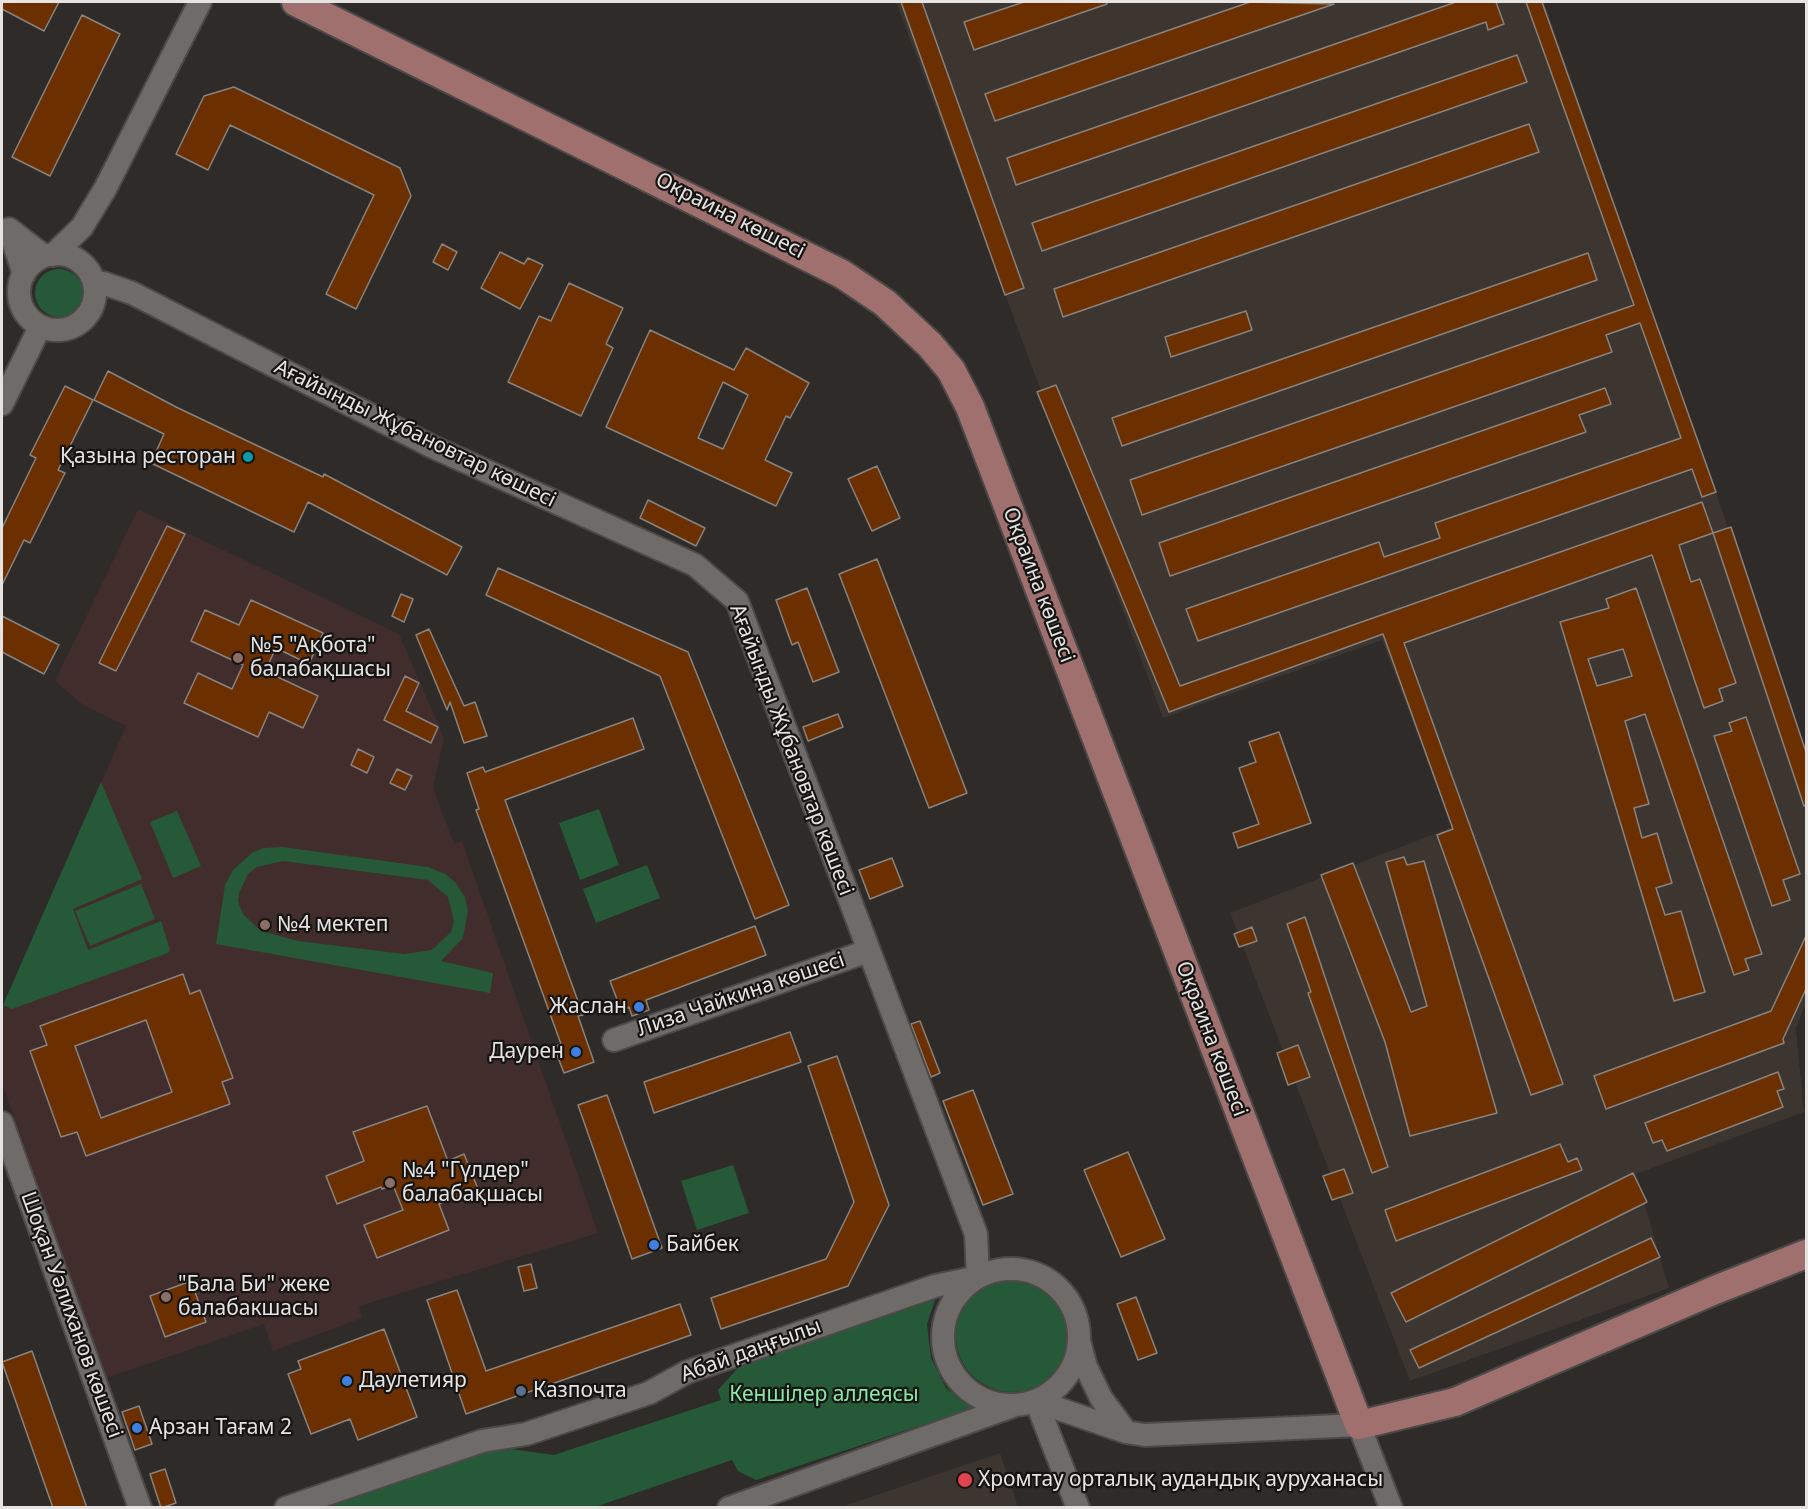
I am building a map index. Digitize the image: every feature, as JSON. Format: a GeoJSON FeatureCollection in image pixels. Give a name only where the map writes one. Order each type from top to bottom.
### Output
{"type":"FeatureCollection","features":[{"type":"Feature","properties":{"kind":"main road","name":"Окраина көшесі"},"geometry":{"type":"LineString","coordinates":[[296,2],[842,274],[885,303],[930,345],[951,370],[970,407],[1359,1425]]}},
{"type":"Feature","properties":{"kind":"main road"},"geometry":{"type":"LineString","coordinates":[[1359,1425],[1455,1402],[1715,1290],[1806,1254]]}},
{"type":"Feature","properties":{"kind":"street"},"geometry":{"type":"LineString","coordinates":[[5,228],[48,256],[68,256],[79,261],[89,272],[94,284],[92,307],[82,321],[69,329],[54,330],[40,327],[23,311],[19,288],[24,274],[32,263],[48,256],[82,227],[135,130],[200,2]]}},
{"type":"Feature","properties":{"kind":"street"},"geometry":{"type":"LineString","coordinates":[[79,261],[82,227]]}},
{"type":"Feature","properties":{"kind":"street"},"geometry":{"type":"LineString","coordinates":[[5,228],[24,274]]}},
{"type":"Feature","properties":{"kind":"street","name":"Ағайынды Жұбановтар көшесі"},"geometry":{"type":"LineString","coordinates":[[94,284],[103,282],[132,293],[433,447],[695,565],[737,601],[976,1234]]}},
{"type":"Feature","properties":{"kind":"street"},"geometry":{"type":"LineString","coordinates":[[2,404],[40,327]]}},
{"type":"Feature","properties":{"kind":"street","name":"Лиза Чайкина көшесі"},"geometry":{"type":"LineString","coordinates":[[614,1040],[868,951]]}},
{"type":"Feature","properties":{"kind":"street","name":"Шоқан Уәлиханов көшесі"},"geometry":{"type":"LineString","coordinates":[[2,1123],[140,1508]]}},
{"type":"Feature","properties":{"kind":"street"},"geometry":{"type":"LineString","coordinates":[[976,1234],[1011,1268]]}},
{"type":"Feature","properties":{"kind":"street"},"geometry":{"type":"LineString","coordinates":[[976,1234],[978,1276]]}},
{"type":"Feature","properties":{"kind":"street"},"geometry":{"type":"LineString","coordinates":[[1014,1406],[984,1400],[959,1382],[945,1355],[943,1332],[948,1310],[966,1285],[978,1276],[994,1270],[1011,1268],[1041,1275],[1060,1290],[1074,1310],[1086,1367],[1101,1398],[1126,1432]]}},
{"type":"Feature","properties":{"kind":"street","name":"Абай даңғылы"},"geometry":{"type":"LineString","coordinates":[[286,1508],[482,1441],[538,1431],[649,1393],[687,1372],[706,1365],[935,1286],[978,1276]]}},
{"type":"Feature","properties":{"kind":"street"},"geometry":{"type":"LineString","coordinates":[[729,1508],[1014,1406],[1036,1401],[1050,1394],[1071,1371],[1079,1341]]}},
{"type":"Feature","properties":{"kind":"street"},"geometry":{"type":"LineString","coordinates":[[1036,1401],[1126,1432],[1166,1435],[1359,1425]]}},
{"type":"Feature","properties":{"kind":"street"},"geometry":{"type":"LineString","coordinates":[[1036,1401],[1078,1508]]}},
{"type":"Feature","properties":{"kind":"street","name":"Окраина көшесі"},"geometry":{"type":"LineString","coordinates":[[1359,1425],[1391,1508]]}},
{"type":"Feature","properties":{"kind":"shaded area"},"geometry":{"type":"Polygon","coordinates":[[[896,2],[1544,2],[1806,750],[1806,1003],[1796,1028],[1804,1112],[1636,1174],[1669,1288],[1410,1381],[1230,913],[1452,827],[1382,640],[1163,718],[896,2]]]}},
{"type":"Feature","properties":{"kind":"shaded area"},"geometry":{"type":"Polygon","coordinates":[[[138,509],[399,634],[444,738],[433,788],[454,844],[462,841],[598,1233],[359,1306],[362,1318],[273,1351],[264,1324],[106,1378],[2,1083],[2,1009],[126,726],[83,705],[55,681],[138,509]]]}},
{"type":"Feature","properties":{"kind":"shaded area","name":"Хромтау орталық аудандық ауруханасы"},"geometry":{"type":"Polygon","coordinates":[[[1000,1453],[1018,1507],[841,1507],[1000,1453]]]}},
{"type":"Feature","properties":{"kind":"green space"},"geometry":{"type":"Polygon","coordinates":[[[59,269],[76,276],[83,293],[76,310],[59,317],[42,310],[35,293],[42,276],[59,269]]]}},
{"type":"Feature","properties":{"kind":"green space"},"geometry":{"type":"Polygon","coordinates":[[[101,782],[142,879],[73,909],[88,950],[161,921],[170,950],[168,953],[12,1009],[3,1005],[101,782]]]}},
{"type":"Feature","properties":{"kind":"green space"},"geometry":{"type":"Polygon","coordinates":[[[599,809],[619,865],[580,880],[559,823],[599,809]]]}},
{"type":"Feature","properties":{"kind":"green space"},"geometry":{"type":"Polygon","coordinates":[[[177,811],[201,866],[173,878],[150,822],[177,811]]]}},
{"type":"Feature","properties":{"kind":"green space"},"geometry":{"type":"Polygon","coordinates":[[[283,847],[428,867],[445,874],[455,882],[465,897],[468,911],[463,938],[441,961],[493,973],[490,993],[216,944],[225,885],[233,870],[252,853],[263,848],[283,847]],[[283,861],[257,867],[248,874],[239,893],[238,902],[243,914],[261,931],[298,941],[404,954],[432,950],[451,932],[454,921],[448,897],[428,880],[283,861]]]}},
{"type":"Feature","properties":{"kind":"green space"},"geometry":{"type":"Polygon","coordinates":[[[647,865],[660,898],[596,923],[583,889],[647,865]]]}},
{"type":"Feature","properties":{"kind":"green space"},"geometry":{"type":"Polygon","coordinates":[[[141,884],[155,919],[90,946],[75,911],[141,884]]]}},
{"type":"Feature","properties":{"kind":"green space"},"geometry":{"type":"Polygon","coordinates":[[[733,1165],[749,1213],[697,1230],[681,1181],[733,1165]]]}},
{"type":"Feature","properties":{"kind":"green space"},"geometry":{"type":"Polygon","coordinates":[[[1012,1280],[1034,1284],[1052,1296],[1064,1314],[1068,1336],[1064,1358],[1052,1376],[1034,1388],[1012,1392],[990,1388],[972,1376],[960,1358],[956,1336],[960,1314],[972,1296],[990,1284],[1012,1280]]]}},
{"type":"Feature","properties":{"kind":"green space","name":"Кеншілер аллеясы"},"geometry":{"type":"Polygon","coordinates":[[[937,1294],[927,1324],[931,1358],[946,1388],[973,1408],[756,1480],[738,1471],[732,1460],[595,1507],[322,1508],[496,1447],[554,1455],[721,1400],[718,1390],[747,1358],[937,1294]]]}},
{"type":"Feature","properties":{"kind":"building"},"geometry":{"type":"Polygon","coordinates":[[[2,2],[59,2],[44,31],[2,9],[2,2]]]}},
{"type":"Feature","properties":{"kind":"building"},"geometry":{"type":"Polygon","coordinates":[[[901,2],[922,2],[1024,288],[1005,295],[901,2]]]}},
{"type":"Feature","properties":{"kind":"building"},"geometry":{"type":"Polygon","coordinates":[[[1024,2],[1107,2],[1107,4],[974,50],[964,22],[1024,2]]]}},
{"type":"Feature","properties":{"kind":"building"},"geometry":{"type":"Polygon","coordinates":[[[1250,2],[1334,4],[995,121],[985,94],[1250,2]]]}},
{"type":"Feature","properties":{"kind":"building"},"geometry":{"type":"Polygon","coordinates":[[[1456,2],[1496,2],[1504,24],[1488,30],[1486,22],[1016,185],[1007,158],[1456,2]]]}},
{"type":"Feature","properties":{"kind":"building"},"geometry":{"type":"Polygon","coordinates":[[[1526,2],[1542,2],[1716,492],[1702,497],[1692,469],[1198,641],[1186,609],[1379,542],[1384,557],[1440,538],[1435,523],[1681,438],[1640,323],[1606,335],[1612,352],[1142,515],[1130,480],[1634,305],[1526,2]]]}},
{"type":"Feature","properties":{"kind":"building"},"geometry":{"type":"Polygon","coordinates":[[[82,15],[120,34],[50,176],[12,157],[82,15]]]}},
{"type":"Feature","properties":{"kind":"building"},"geometry":{"type":"Polygon","coordinates":[[[1517,55],[1527,82],[1042,251],[1032,223],[1517,55]]]}},
{"type":"Feature","properties":{"kind":"building"},"geometry":{"type":"Polygon","coordinates":[[[234,87],[400,168],[411,196],[356,309],[326,294],[374,195],[230,125],[208,170],[176,154],[204,96],[234,87]]]}},
{"type":"Feature","properties":{"kind":"building"},"geometry":{"type":"Polygon","coordinates":[[[1529,124],[1539,152],[1063,317],[1054,289],[1529,124]]]}},
{"type":"Feature","properties":{"kind":"building"},"geometry":{"type":"Polygon","coordinates":[[[442,244],[457,252],[448,270],[433,262],[442,244]]]}},
{"type":"Feature","properties":{"kind":"building"},"geometry":{"type":"Polygon","coordinates":[[[500,252],[524,264],[528,258],[543,265],[520,309],[481,288],[500,252]]]}},
{"type":"Feature","properties":{"kind":"building"},"geometry":{"type":"Polygon","coordinates":[[[1588,253],[1597,280],[1122,446],[1112,418],[1588,253]]]}},
{"type":"Feature","properties":{"kind":"building"},"geometry":{"type":"Polygon","coordinates":[[[569,283],[623,308],[606,344],[613,348],[581,416],[508,382],[539,316],[551,321],[569,283]]]}},
{"type":"Feature","properties":{"kind":"building"},"geometry":{"type":"Polygon","coordinates":[[[1246,311],[1252,330],[1171,357],[1165,337],[1246,311]]]}},
{"type":"Feature","properties":{"kind":"building"},"geometry":{"type":"Polygon","coordinates":[[[650,330],[734,370],[746,348],[809,383],[790,418],[786,416],[765,460],[792,473],[776,506],[606,427],[650,330]],[[723,382],[698,438],[723,449],[748,395],[723,382]]]}},
{"type":"Feature","properties":{"kind":"building"},"geometry":{"type":"Polygon","coordinates":[[[108,371],[176,407],[323,477],[324,474],[462,547],[447,575],[308,502],[294,532],[151,463],[164,434],[94,400],[108,371]]]}},
{"type":"Feature","properties":{"kind":"building"},"geometry":{"type":"Polygon","coordinates":[[[1056,385],[1180,686],[1702,502],[1713,533],[1679,545],[1691,582],[1700,579],[1736,683],[1719,689],[1723,701],[1704,708],[1652,555],[1404,643],[1563,1084],[1531,1095],[1437,835],[1453,829],[1383,634],[1169,712],[1037,392],[1056,385]]]}},
{"type":"Feature","properties":{"kind":"building"},"geometry":{"type":"Polygon","coordinates":[[[65,386],[93,400],[58,470],[65,473],[30,543],[24,540],[2,585],[2,528],[36,458],[30,455],[65,386]]]}},
{"type":"Feature","properties":{"kind":"building"},"geometry":{"type":"Polygon","coordinates":[[[1605,388],[1611,404],[1579,415],[1586,432],[1170,576],[1159,543],[1605,388]]]}},
{"type":"Feature","properties":{"kind":"building"},"geometry":{"type":"Polygon","coordinates":[[[877,466],[900,518],[872,531],[848,479],[877,466]]]}},
{"type":"Feature","properties":{"kind":"building"},"geometry":{"type":"Polygon","coordinates":[[[648,500],[705,528],[696,546],[640,518],[648,500]]]}},
{"type":"Feature","properties":{"kind":"building"},"geometry":{"type":"Polygon","coordinates":[[[167,526],[185,534],[116,671],[99,663],[167,526]]]}},
{"type":"Feature","properties":{"kind":"building"},"geometry":{"type":"Polygon","coordinates":[[[1731,527],[1806,752],[1806,805],[1804,806],[1713,533],[1731,527]]]}},
{"type":"Feature","properties":{"kind":"building"},"geometry":{"type":"Polygon","coordinates":[[[877,559],[967,793],[929,808],[839,574],[877,559]]]}},
{"type":"Feature","properties":{"kind":"building"},"geometry":{"type":"Polygon","coordinates":[[[498,568],[688,652],[789,905],[755,919],[660,676],[486,595],[498,568]]]}},
{"type":"Feature","properties":{"kind":"building"},"geometry":{"type":"Polygon","coordinates":[[[807,588],[839,672],[813,682],[798,642],[792,645],[776,600],[807,588]]]}},
{"type":"Feature","properties":{"kind":"building"},"geometry":{"type":"Polygon","coordinates":[[[1636,588],[1762,954],[1745,959],[1749,970],[1734,975],[1645,714],[1625,721],[1649,804],[1634,808],[1642,838],[1657,833],[1672,883],[1656,888],[1665,915],[1681,911],[1705,992],[1674,1001],[1560,622],[1609,608],[1606,599],[1636,588]],[[1623,649],[1588,659],[1597,686],[1632,676],[1623,649]]]}},
{"type":"Feature","properties":{"kind":"building"},"geometry":{"type":"Polygon","coordinates":[[[401,594],[413,599],[404,622],[392,616],[401,594]]]}},
{"type":"Feature","properties":{"kind":"building"},"geometry":{"type":"Polygon","coordinates":[[[251,600],[323,633],[309,664],[276,648],[265,671],[318,696],[303,728],[269,712],[258,737],[184,703],[198,673],[232,689],[243,665],[191,641],[205,610],[239,625],[251,600]]]}},
{"type":"Feature","properties":{"kind":"building"},"geometry":{"type":"Polygon","coordinates":[[[2,616],[59,645],[44,674],[2,652],[2,616]]]}},
{"type":"Feature","properties":{"kind":"building"},"geometry":{"type":"Polygon","coordinates":[[[429,629],[464,706],[475,702],[487,736],[464,743],[450,702],[447,710],[416,635],[429,629]]]}},
{"type":"Feature","properties":{"kind":"building"},"geometry":{"type":"Polygon","coordinates":[[[405,676],[419,683],[406,711],[438,727],[431,743],[384,720],[405,676]]]}},
{"type":"Feature","properties":{"kind":"building"},"geometry":{"type":"Polygon","coordinates":[[[838,714],[843,727],[808,741],[803,727],[838,714]]]}},
{"type":"Feature","properties":{"kind":"building"},"geometry":{"type":"Polygon","coordinates":[[[1746,717],[1800,874],[1783,880],[1790,900],[1772,906],[1714,736],[1732,731],[1729,723],[1746,717]]]}},
{"type":"Feature","properties":{"kind":"building"},"geometry":{"type":"Polygon","coordinates":[[[633,718],[644,749],[505,800],[583,1015],[578,1016],[594,1062],[564,1073],[554,1047],[561,1044],[476,810],[479,809],[467,773],[483,767],[485,772],[633,718]]]}},
{"type":"Feature","properties":{"kind":"building"},"geometry":{"type":"Polygon","coordinates":[[[1279,732],[1311,823],[1238,848],[1233,833],[1259,824],[1239,768],[1256,762],[1249,742],[1279,732]]]}},
{"type":"Feature","properties":{"kind":"building"},"geometry":{"type":"Polygon","coordinates":[[[358,749],[374,757],[367,773],[351,765],[358,749]]]}},
{"type":"Feature","properties":{"kind":"building"},"geometry":{"type":"Polygon","coordinates":[[[397,769],[412,776],[405,790],[390,783],[397,769]]]}},
{"type":"Feature","properties":{"kind":"building"},"geometry":{"type":"Polygon","coordinates":[[[1404,857],[1407,865],[1424,861],[1497,1113],[1410,1136],[1385,1042],[1321,875],[1353,863],[1411,1012],[1427,1006],[1386,862],[1404,857]]]}},
{"type":"Feature","properties":{"kind":"building"},"geometry":{"type":"Polygon","coordinates":[[[892,858],[903,886],[870,899],[859,870],[892,858]]]}},
{"type":"Feature","properties":{"kind":"building"},"geometry":{"type":"Polygon","coordinates":[[[1305,917],[1388,1167],[1372,1173],[1308,993],[1311,992],[1287,924],[1305,917]]]}},
{"type":"Feature","properties":{"kind":"building"},"geometry":{"type":"Polygon","coordinates":[[[755,926],[766,955],[646,1000],[649,1010],[632,1016],[629,1007],[621,1010],[610,981],[755,926]]]}},
{"type":"Feature","properties":{"kind":"building"},"geometry":{"type":"Polygon","coordinates":[[[1252,927],[1257,941],[1239,947],[1234,934],[1252,927]]]}},
{"type":"Feature","properties":{"kind":"building"},"geometry":{"type":"Polygon","coordinates":[[[1806,936],[1806,989],[1783,1039],[1784,1043],[1606,1109],[1594,1076],[1771,1011],[1806,936]]]}},
{"type":"Feature","properties":{"kind":"building"},"geometry":{"type":"Polygon","coordinates":[[[183,974],[190,994],[200,990],[233,1078],[222,1082],[230,1104],[86,1156],[77,1132],[61,1137],[30,1051],[47,1045],[40,1026],[183,974]],[[146,1020],[75,1046],[101,1118],[172,1092],[146,1020]]]}},
{"type":"Feature","properties":{"kind":"building"},"geometry":{"type":"Polygon","coordinates":[[[920,1021],[940,1073],[931,1077],[911,1024],[920,1021]]]}},
{"type":"Feature","properties":{"kind":"building"},"geometry":{"type":"Polygon","coordinates":[[[790,1032],[801,1062],[654,1113],[644,1082],[790,1032]]]}},
{"type":"Feature","properties":{"kind":"building"},"geometry":{"type":"Polygon","coordinates":[[[1298,1045],[1310,1077],[1288,1085],[1277,1053],[1298,1045]]]}},
{"type":"Feature","properties":{"kind":"building"},"geometry":{"type":"Polygon","coordinates":[[[837,1056],[889,1205],[848,1286],[721,1329],[711,1298],[826,1259],[854,1202],[808,1066],[837,1056]]]}},
{"type":"Feature","properties":{"kind":"building"},"geometry":{"type":"Polygon","coordinates":[[[1778,1072],[1784,1089],[1777,1091],[1783,1107],[1667,1151],[1662,1140],[1653,1143],[1645,1123],[1778,1072]]]}},
{"type":"Feature","properties":{"kind":"building"},"geometry":{"type":"Polygon","coordinates":[[[973,1090],[1013,1194],[983,1205],[943,1101],[973,1090]]]}},
{"type":"Feature","properties":{"kind":"building"},"geometry":{"type":"Polygon","coordinates":[[[607,1095],[662,1248],[632,1259],[578,1105],[607,1095]]]}},
{"type":"Feature","properties":{"kind":"building"},"geometry":{"type":"Polygon","coordinates":[[[427,1106],[448,1161],[464,1154],[478,1189],[439,1204],[449,1230],[377,1258],[364,1225],[403,1210],[393,1185],[382,1189],[381,1187],[337,1204],[326,1176],[364,1161],[353,1132],[427,1106]]]}},
{"type":"Feature","properties":{"kind":"building"},"geometry":{"type":"Polygon","coordinates":[[[1560,1144],[1568,1162],[1577,1158],[1582,1170],[1396,1241],[1385,1210],[1560,1144]]]}},
{"type":"Feature","properties":{"kind":"building"},"geometry":{"type":"Polygon","coordinates":[[[1128,1152],[1165,1239],[1121,1257],[1084,1170],[1128,1152]]]}},
{"type":"Feature","properties":{"kind":"building"},"geometry":{"type":"Polygon","coordinates":[[[1344,1169],[1353,1193],[1332,1200],[1323,1176],[1344,1169]]]}},
{"type":"Feature","properties":{"kind":"building"},"geometry":{"type":"Polygon","coordinates":[[[1633,1173],[1647,1202],[1406,1322],[1391,1293],[1633,1173]]]}},
{"type":"Feature","properties":{"kind":"building"},"geometry":{"type":"Polygon","coordinates":[[[1651,1238],[1660,1257],[1419,1368],[1410,1350],[1651,1238]]]}},
{"type":"Feature","properties":{"kind":"building"},"geometry":{"type":"Polygon","coordinates":[[[531,1264],[537,1288],[524,1291],[518,1267],[531,1264]]]}},
{"type":"Feature","properties":{"kind":"building"},"geometry":{"type":"Polygon","coordinates":[[[191,1281],[206,1322],[165,1337],[150,1296],[191,1281]]]}},
{"type":"Feature","properties":{"kind":"building"},"geometry":{"type":"Polygon","coordinates":[[[457,1290],[486,1371],[680,1304],[691,1335],[466,1414],[427,1300],[457,1290]]]}},
{"type":"Feature","properties":{"kind":"building"},"geometry":{"type":"Polygon","coordinates":[[[1136,1297],[1157,1353],[1138,1360],[1117,1304],[1136,1297]]]}},
{"type":"Feature","properties":{"kind":"building","name":"Даулетияр"},"geometry":{"type":"Polygon","coordinates":[[[384,1329],[417,1417],[358,1440],[350,1419],[311,1434],[288,1374],[301,1369],[298,1361],[384,1329]]]}},
{"type":"Feature","properties":{"kind":"building"},"geometry":{"type":"Polygon","coordinates":[[[32,1351],[87,1508],[53,1508],[2,1362],[32,1351]]]}},
{"type":"Feature","properties":{"kind":"building"},"geometry":{"type":"Polygon","coordinates":[[[139,1406],[152,1444],[135,1450],[122,1412],[139,1406]]]}},
{"type":"Feature","properties":{"kind":"building"},"geometry":{"type":"Polygon","coordinates":[[[165,1469],[176,1503],[161,1508],[150,1474],[165,1469]]]}},
{"type":"Feature","properties":{"kind":"place","name":"Қазына ресторан"},"geometry":{"type":"Point","coordinates":[248,457]}},
{"type":"Feature","properties":{"kind":"place","name":"№5 \"Ақбота\" балабақшасы"},"geometry":{"type":"Point","coordinates":[238,658]}},
{"type":"Feature","properties":{"kind":"place","name":"№4 мектеп"},"geometry":{"type":"Point","coordinates":[265,925]}},
{"type":"Feature","properties":{"kind":"place","name":"Жаслан"},"geometry":{"type":"Point","coordinates":[639,1007]}},
{"type":"Feature","properties":{"kind":"place","name":"Даурен"},"geometry":{"type":"Point","coordinates":[576,1052]}},
{"type":"Feature","properties":{"kind":"place","name":"№4 \"Гүлдер\" балабақшасы"},"geometry":{"type":"Point","coordinates":[390,1183]}},
{"type":"Feature","properties":{"kind":"place","name":"Байбек"},"geometry":{"type":"Point","coordinates":[654,1245]}},
{"type":"Feature","properties":{"kind":"place","name":"\"Бала Би\" жеке балабакшасы"},"geometry":{"type":"Point","coordinates":[166,1297]}},
{"type":"Feature","properties":{"kind":"place","name":"Даулетияр"},"geometry":{"type":"Point","coordinates":[347,1381]}},
{"type":"Feature","properties":{"kind":"place","name":"Казпочта"},"geometry":{"type":"Point","coordinates":[521,1391]}},
{"type":"Feature","properties":{"kind":"place","name":"Арзан Тағам 2"},"geometry":{"type":"Point","coordinates":[137,1428]}},
{"type":"Feature","properties":{"kind":"place","name":"Хромтау орталық аудандық ауруханасы"},"geometry":{"type":"Point","coordinates":[965,1480]}}]}
